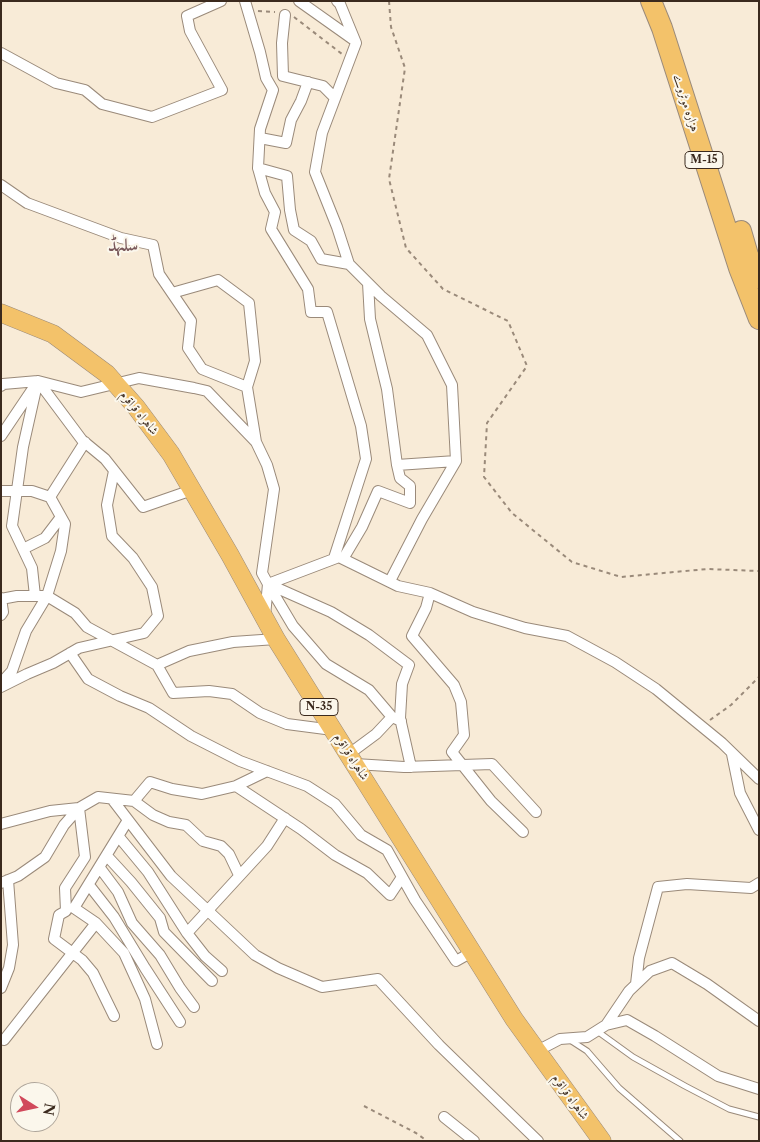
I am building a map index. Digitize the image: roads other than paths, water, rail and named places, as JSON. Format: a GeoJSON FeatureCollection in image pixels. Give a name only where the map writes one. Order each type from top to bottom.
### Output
{"type":"FeatureCollection","features":[{"type":"Feature","properties":{"kind":"highway","name":"ہزارہ موٹروے"},"geometry":{"type":"LineString","coordinates":[[651,1],[662,28],[738,268],[759,319]]}},
{"type":"Feature","properties":{"kind":"highway","name":"ہزارہ موٹروے"},"geometry":{"type":"LineString","coordinates":[[666,1],[748,255],[759,278]]}},
{"type":"Feature","properties":{"kind":"highway","name":"شاہراہ قراقرم"},"geometry":{"type":"LineString","coordinates":[[1,313],[53,334],[107,374],[136,407],[171,454],[276,639],[514,1019],[602,1141]]}},
{"type":"Feature","properties":{"kind":"street"},"geometry":{"type":"LineString","coordinates":[[1,53],[56,83],[85,90],[102,104],[152,117],[222,90],[190,31],[187,16],[220,1]]}},
{"type":"Feature","properties":{"kind":"street"},"geometry":{"type":"LineString","coordinates":[[299,1],[355,40]]}},
{"type":"Feature","properties":{"kind":"street"},"geometry":{"type":"LineString","coordinates":[[337,1],[340,4],[356,44],[322,133],[315,172],[337,227],[349,264],[427,336],[452,385],[456,461],[422,519],[390,581]]}},
{"type":"Feature","properties":{"kind":"street"},"geometry":{"type":"LineString","coordinates":[[246,6],[266,78],[273,90],[260,129],[258,168],[265,193],[275,212],[270,229],[308,289],[311,312],[327,312],[360,426],[366,459],[339,559]]}},
{"type":"Feature","properties":{"kind":"street"},"geometry":{"type":"LineString","coordinates":[[285,14],[282,43],[283,76],[323,86],[335,98]]}},
{"type":"Feature","properties":{"kind":"street"},"geometry":{"type":"LineString","coordinates":[[260,138],[286,143],[291,120],[308,82]]}},
{"type":"Feature","properties":{"kind":"street"},"geometry":{"type":"LineString","coordinates":[[258,168],[287,176],[294,230],[311,241],[321,259],[349,264]]}},
{"type":"Feature","properties":{"kind":"street"},"geometry":{"type":"LineString","coordinates":[[1,185],[27,203],[121,238],[153,245],[159,274],[191,321],[188,348],[202,369],[247,387]]}},
{"type":"Feature","properties":{"kind":"street"},"geometry":{"type":"LineString","coordinates":[[172,293],[218,280],[249,303],[255,361],[247,387],[256,442],[267,465],[274,489],[262,573],[293,626],[326,664],[369,690],[397,719]]}},
{"type":"Feature","properties":{"kind":"street"},"geometry":{"type":"LineString","coordinates":[[268,584],[339,559],[362,527],[378,491],[410,503],[410,486],[400,478],[397,465],[387,389],[370,319],[368,283]]}},
{"type":"Feature","properties":{"kind":"street"},"geometry":{"type":"LineString","coordinates":[[2,384],[38,381],[81,392],[139,378],[207,391],[256,442]]}},
{"type":"Feature","properties":{"kind":"street"},"geometry":{"type":"LineString","coordinates":[[1,436],[38,381]]}},
{"type":"Feature","properties":{"kind":"street"},"geometry":{"type":"LineString","coordinates":[[38,381],[85,442],[105,459],[143,507],[192,490]]}},
{"type":"Feature","properties":{"kind":"street"},"geometry":{"type":"LineString","coordinates":[[34,596],[32,568],[12,526],[24,447],[38,381]]}},
{"type":"Feature","properties":{"kind":"street"},"geometry":{"type":"LineString","coordinates":[[50,497],[85,442]]}},
{"type":"Feature","properties":{"kind":"street"},"geometry":{"type":"LineString","coordinates":[[397,465],[456,461]]}},
{"type":"Feature","properties":{"kind":"street"},"geometry":{"type":"LineString","coordinates":[[1,688],[79,648],[144,633],[158,616],[152,587],[133,558],[112,536],[107,505],[114,471]]}},
{"type":"Feature","properties":{"kind":"street"},"geometry":{"type":"LineString","coordinates":[[1,490],[32,490],[50,497],[65,524],[62,551],[47,596],[26,631],[12,671],[1,683]]}},
{"type":"Feature","properties":{"kind":"street"},"geometry":{"type":"LineString","coordinates":[[23,549],[45,538],[61,517]]}},
{"type":"Feature","properties":{"kind":"street"},"geometry":{"type":"LineString","coordinates":[[339,559],[398,586],[430,593],[481,614],[525,628],[567,636],[615,662],[648,684],[701,726],[759,779]]}},
{"type":"Feature","properties":{"kind":"street"},"geometry":{"type":"LineString","coordinates":[[265,620],[268,584]]}},
{"type":"Feature","properties":{"kind":"street"},"geometry":{"type":"LineString","coordinates":[[268,584],[331,612],[369,635],[409,665],[402,684],[397,719],[411,767]]}},
{"type":"Feature","properties":{"kind":"street"},"geometry":{"type":"LineString","coordinates":[[430,593],[426,608],[412,636],[454,685],[461,702],[464,735],[452,752],[461,766],[491,801],[523,832]]}},
{"type":"Feature","properties":{"kind":"street"},"geometry":{"type":"LineString","coordinates":[[1,615],[3,612],[1,599],[17,596],[47,596],[75,613],[87,627],[157,665],[173,692],[210,691],[232,694],[260,713],[287,724],[334,730]]}},
{"type":"Feature","properties":{"kind":"street"},"geometry":{"type":"LineString","coordinates":[[157,665],[190,652],[233,642],[276,639]]}},
{"type":"Feature","properties":{"kind":"street"},"geometry":{"type":"LineString","coordinates":[[70,653],[88,678],[120,696],[149,708],[191,736],[240,761],[307,786],[335,804],[361,835],[386,850],[415,900],[456,960],[472,952]]}},
{"type":"Feature","properties":{"kind":"street"},"geometry":{"type":"LineString","coordinates":[[352,759],[376,734],[397,719]]}},
{"type":"Feature","properties":{"kind":"street"},"geometry":{"type":"LineString","coordinates":[[731,753],[740,793],[759,830]]}},
{"type":"Feature","properties":{"kind":"street"},"geometry":{"type":"LineString","coordinates":[[352,759],[411,767],[492,764],[536,812]]}},
{"type":"Feature","properties":{"kind":"street"},"geometry":{"type":"LineString","coordinates":[[134,801],[150,782],[172,789],[202,794],[236,786],[267,771]]}},
{"type":"Feature","properties":{"kind":"street"},"geometry":{"type":"LineString","coordinates":[[236,786],[285,818],[335,855],[367,873],[390,895],[402,877]]}},
{"type":"Feature","properties":{"kind":"street"},"geometry":{"type":"LineString","coordinates":[[1,988],[9,968],[13,944],[6,910],[5,882],[18,876],[45,857],[64,825],[79,808],[98,797],[134,801],[153,815],[169,822],[186,825],[203,841],[220,846],[229,854],[239,876]]}},
{"type":"Feature","properties":{"kind":"street"},"geometry":{"type":"LineString","coordinates":[[112,799],[171,876],[255,955],[278,968],[322,987],[378,979],[438,1045],[538,1141]]}},
{"type":"Feature","properties":{"kind":"street"},"geometry":{"type":"LineString","coordinates":[[1,824],[50,811],[79,808]]}},
{"type":"Feature","properties":{"kind":"street"},"geometry":{"type":"LineString","coordinates":[[79,808],[84,857],[65,888],[66,911],[59,915],[54,939],[82,960],[93,973],[114,1016]]}},
{"type":"Feature","properties":{"kind":"street"},"geometry":{"type":"LineString","coordinates":[[187,933],[266,846],[285,818]]}},
{"type":"Feature","properties":{"kind":"street"},"geometry":{"type":"LineString","coordinates":[[128,820],[74,908],[96,923],[124,953],[144,999],[157,1044]]}},
{"type":"Feature","properties":{"kind":"street"},"geometry":{"type":"LineString","coordinates":[[118,837],[148,872],[187,933],[205,956],[222,971]]}},
{"type":"Feature","properties":{"kind":"street"},"geometry":{"type":"LineString","coordinates":[[107,856],[160,918],[164,932],[212,981]]}},
{"type":"Feature","properties":{"kind":"street"},"geometry":{"type":"LineString","coordinates":[[100,868],[118,892],[132,923],[160,955],[194,1007]]}},
{"type":"Feature","properties":{"kind":"street"},"geometry":{"type":"LineString","coordinates":[[636,984],[639,958],[658,887],[687,884],[751,888],[759,883]]}},
{"type":"Feature","properties":{"kind":"street"},"geometry":{"type":"LineString","coordinates":[[89,885],[114,917],[180,1022]]}},
{"type":"Feature","properties":{"kind":"street"},"geometry":{"type":"LineString","coordinates":[[4,1040],[71,952],[96,923]]}},
{"type":"Feature","properties":{"kind":"street"},"geometry":{"type":"LineString","coordinates":[[537,1051],[560,1039],[587,1037],[606,1024],[629,991],[650,971],[672,963],[707,984],[759,1021]]}},
{"type":"Feature","properties":{"kind":"street"},"geometry":{"type":"LineString","coordinates":[[606,1024],[627,1020],[718,1076],[759,1089]]}},
{"type":"Feature","properties":{"kind":"street"},"geometry":{"type":"LineString","coordinates":[[444,1117],[474,1141]]}},
{"type":"Feature","properties":{"kind":"lane"},"geometry":{"type":"LineString","coordinates":[[596,1031],[633,1056],[685,1086],[729,1109],[759,1117]]}},
{"type":"Feature","properties":{"kind":"lane"},"geometry":{"type":"LineString","coordinates":[[568,1038],[587,1051],[619,1088],[680,1141]]}},
{"type":"Feature","properties":{"kind":"district","name":"سلہڈ"},"geometry":{"type":"Point","coordinates":[123,246]}}]}
